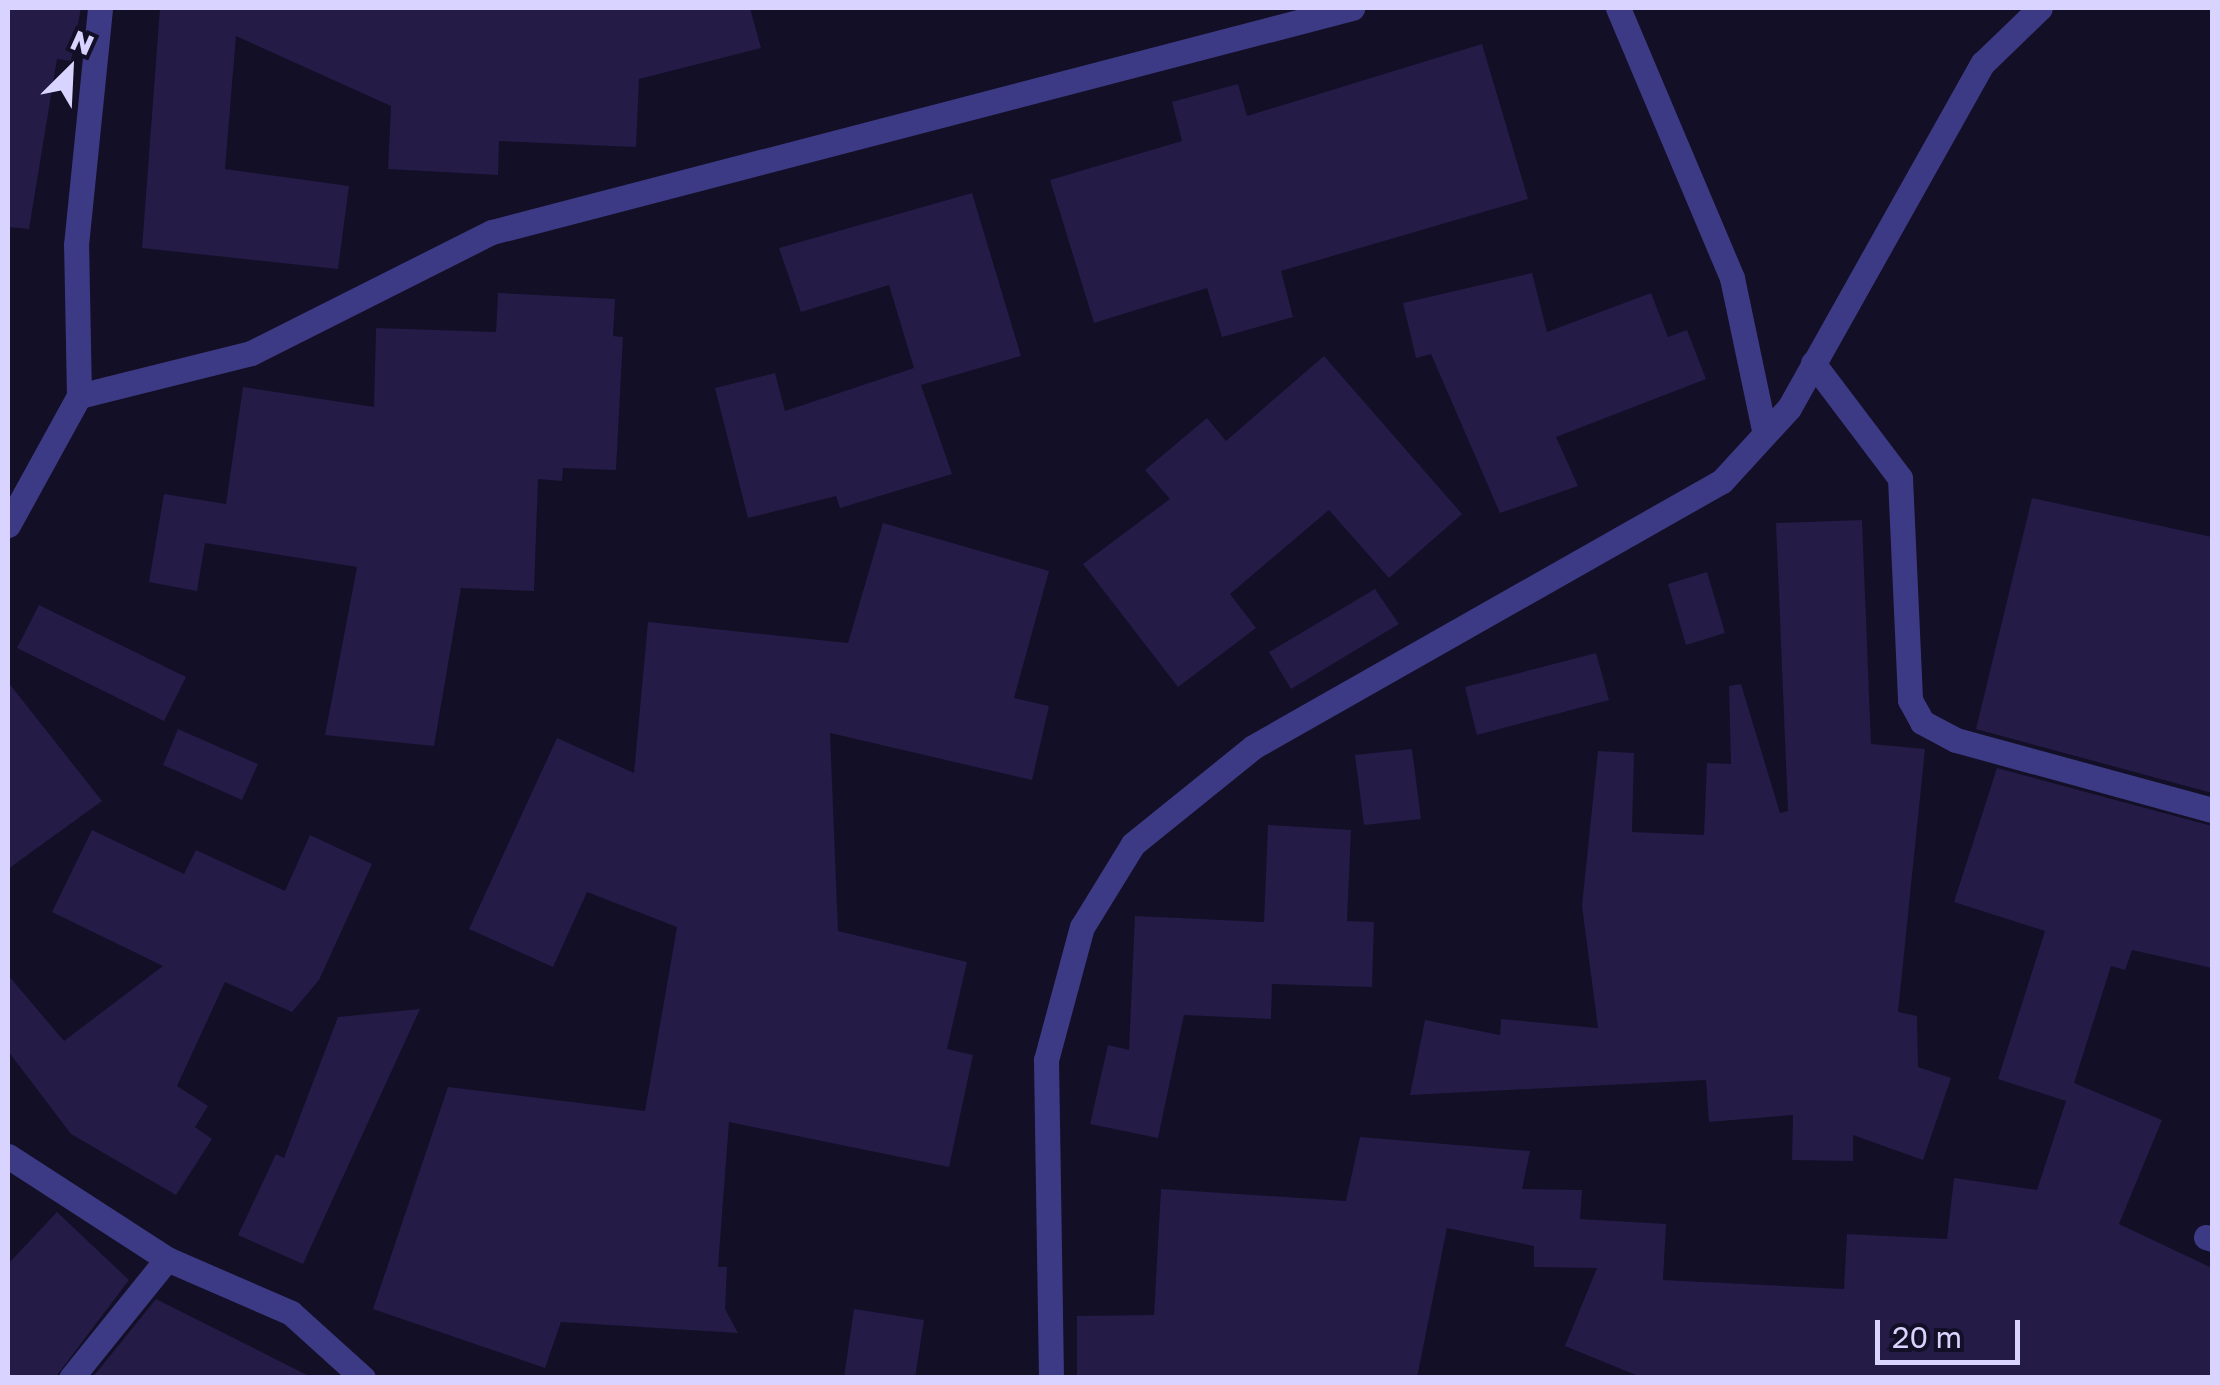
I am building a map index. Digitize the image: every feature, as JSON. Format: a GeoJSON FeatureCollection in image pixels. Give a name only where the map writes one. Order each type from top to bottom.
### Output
{"type":"FeatureCollection","features":[{"type":"Feature","properties":{"kind":"street"},"geometry":{"type":"LineString","coordinates":[[8,525],[79,396],[76,245],[100,8]]}},
{"type":"Feature","properties":{"kind":"street"},"geometry":{"type":"LineString","coordinates":[[79,396],[251,354],[492,232],[1352,8]]}},
{"type":"Feature","properties":{"kind":"street"},"geometry":{"type":"LineString","coordinates":[[1618,8],[1732,278],[1765,434]]}},
{"type":"Feature","properties":{"kind":"street"},"geometry":{"type":"LineString","coordinates":[[1051,1378],[1046,1060],[1082,927],[1133,844],[1253,747],[1722,481],[1765,434],[1813,363],[1983,64],[2040,8]]}},
{"type":"Feature","properties":{"kind":"street"},"geometry":{"type":"LineString","coordinates":[[1813,363],[1900,478],[1910,700],[1922,722],[1956,740],[2212,810]]}},
{"type":"Feature","properties":{"kind":"street"},"geometry":{"type":"LineString","coordinates":[[8,1156],[168,1259],[291,1313],[363,1378]]}},
{"type":"Feature","properties":{"kind":"street"},"geometry":{"type":"LineString","coordinates":[[71,1378],[168,1259]]}},
{"type":"Feature","properties":{"kind":"building"},"geometry":{"type":"Polygon","coordinates":[[[8,8],[81,8],[71,61],[57,59],[29,229],[8,227],[8,8]]]}},
{"type":"Feature","properties":{"kind":"building"},"geometry":{"type":"Polygon","coordinates":[[[160,8],[750,8],[761,48],[639,79],[636,147],[499,141],[498,175],[388,169],[391,106],[236,36],[225,169],[349,186],[338,269],[142,248],[160,8]]]}},
{"type":"Feature","properties":{"kind":"building"},"geometry":{"type":"Polygon","coordinates":[[[1482,44],[1528,199],[1281,271],[1293,317],[1222,337],[1207,288],[1094,323],[1050,180],[1182,141],[1172,102],[1238,84],[1247,116],[1482,44]]]}},
{"type":"Feature","properties":{"kind":"building"},"geometry":{"type":"Polygon","coordinates":[[[972,193],[1021,356],[921,385],[952,474],[840,508],[836,496],[748,518],[715,388],[775,373],[785,411],[914,368],[889,285],[801,312],[779,248],[972,193]]]}},
{"type":"Feature","properties":{"kind":"building"},"geometry":{"type":"Polygon","coordinates":[[[1532,273],[1547,332],[1651,293],[1668,337],[1687,330],[1706,379],[1556,437],[1578,486],[1500,513],[1431,354],[1416,358],[1403,303],[1532,273]]]}},
{"type":"Feature","properties":{"kind":"building"},"geometry":{"type":"Polygon","coordinates":[[[498,293],[615,299],[613,336],[623,337],[616,470],[563,468],[562,481],[538,479],[534,591],[461,588],[434,746],[325,735],[357,567],[205,543],[197,591],[149,582],[164,494],[226,504],[243,387],[374,407],[376,328],[496,332],[498,293]]]}},
{"type":"Feature","properties":{"kind":"building"},"geometry":{"type":"Polygon","coordinates":[[[1324,356],[1462,514],[1389,578],[1329,510],[1230,594],[1256,628],[1178,687],[1083,564],[1170,499],[1145,470],[1207,418],[1226,441],[1324,356]]]}},
{"type":"Feature","properties":{"kind":"building"},"geometry":{"type":"Polygon","coordinates":[[[2032,498],[2212,537],[2212,793],[1976,729],[2032,498]]]}},
{"type":"Feature","properties":{"kind":"building"},"geometry":{"type":"Polygon","coordinates":[[[1862,520],[1871,744],[1925,749],[1898,1012],[1917,1016],[1918,1067],[1951,1078],[1923,1160],[1853,1135],[1853,1161],[1792,1160],[1793,1115],[1709,1122],[1706,1080],[1410,1095],[1425,1020],[1500,1035],[1501,1019],[1598,1028],[1582,906],[1598,751],[1634,753],[1632,832],[1704,835],[1707,763],[1731,764],[1729,686],[1741,684],[1780,813],[1788,811],[1776,523],[1862,520]]]}},
{"type":"Feature","properties":{"kind":"building"},"geometry":{"type":"Polygon","coordinates":[[[883,523],[1049,571],[1014,698],[1049,706],[1032,780],[830,733],[838,931],[967,962],[947,1049],[973,1055],[949,1167],[729,1122],[718,1267],[727,1267],[725,1309],[738,1333],[561,1322],[545,1368],[373,1309],[448,1087],[645,1111],[677,927],[587,892],[553,967],[469,929],[557,738],[634,773],[648,622],[848,643],[883,523]]]}},
{"type":"Feature","properties":{"kind":"building"},"geometry":{"type":"Polygon","coordinates":[[[1707,572],[1725,633],[1686,645],[1668,584],[1707,572]]]}},
{"type":"Feature","properties":{"kind":"building"},"geometry":{"type":"Polygon","coordinates":[[[1375,589],[1399,624],[1291,689],[1269,652],[1375,589]]]}},
{"type":"Feature","properties":{"kind":"building"},"geometry":{"type":"Polygon","coordinates":[[[39,605],[186,677],[164,721],[17,648],[39,605]]]}},
{"type":"Feature","properties":{"kind":"building"},"geometry":{"type":"Polygon","coordinates":[[[1596,653],[1609,700],[1477,735],[1465,687],[1596,653]]]}},
{"type":"Feature","properties":{"kind":"building"},"geometry":{"type":"Polygon","coordinates":[[[8,682],[102,801],[8,869],[8,682]]]}},
{"type":"Feature","properties":{"kind":"building"},"geometry":{"type":"Polygon","coordinates":[[[178,729],[258,764],[242,800],[163,765],[178,729]]]}},
{"type":"Feature","properties":{"kind":"building"},"geometry":{"type":"Polygon","coordinates":[[[1412,749],[1421,819],[1364,825],[1355,755],[1412,749]]]}},
{"type":"Feature","properties":{"kind":"building"},"geometry":{"type":"Polygon","coordinates":[[[1997,768],[2212,826],[2212,968],[2132,950],[2125,970],[2111,966],[2074,1083],[2162,1120],[2119,1224],[2212,1268],[2212,1378],[1643,1378],[1565,1346],[1597,1268],[1534,1267],[1534,1246],[1447,1228],[1417,1378],[1077,1378],[1077,1316],[1154,1315],[1161,1189],[1346,1201],[1360,1137],[1530,1151],[1522,1189],[1582,1190],[1580,1219],[1666,1224],[1663,1280],[1844,1289],[1847,1234],[1947,1239],[1954,1178],[2037,1190],[2066,1101],[1998,1079],[2045,931],[1954,902],[1997,768]]]}},
{"type":"Feature","properties":{"kind":"building"},"geometry":{"type":"Polygon","coordinates":[[[1268,825],[1351,830],[1347,921],[1374,922],[1372,987],[1272,984],[1271,1019],[1184,1015],[1158,1138],[1090,1124],[1108,1045],[1129,1050],[1135,916],[1264,922],[1268,825]]]}},
{"type":"Feature","properties":{"kind":"building"},"geometry":{"type":"Polygon","coordinates":[[[92,830],[184,874],[196,850],[285,891],[310,835],[372,864],[319,980],[292,1012],[225,982],[177,1086],[208,1106],[195,1127],[212,1139],[176,1195],[71,1134],[8,1051],[8,975],[64,1041],[163,966],[52,912],[92,830]]]}},
{"type":"Feature","properties":{"kind":"building"},"geometry":{"type":"Polygon","coordinates":[[[420,1009],[303,1264],[238,1235],[276,1154],[284,1158],[338,1017],[420,1009]]]}},
{"type":"Feature","properties":{"kind":"building"},"geometry":{"type":"Polygon","coordinates":[[[57,1212],[129,1280],[55,1378],[8,1378],[8,1264],[57,1212]]]}},
{"type":"Feature","properties":{"kind":"building"},"geometry":{"type":"Polygon","coordinates":[[[156,1299],[313,1378],[92,1378],[156,1299]]]}},
{"type":"Feature","properties":{"kind":"building"},"geometry":{"type":"Polygon","coordinates":[[[854,1309],[924,1320],[915,1378],[844,1378],[854,1309]]]}}]}
